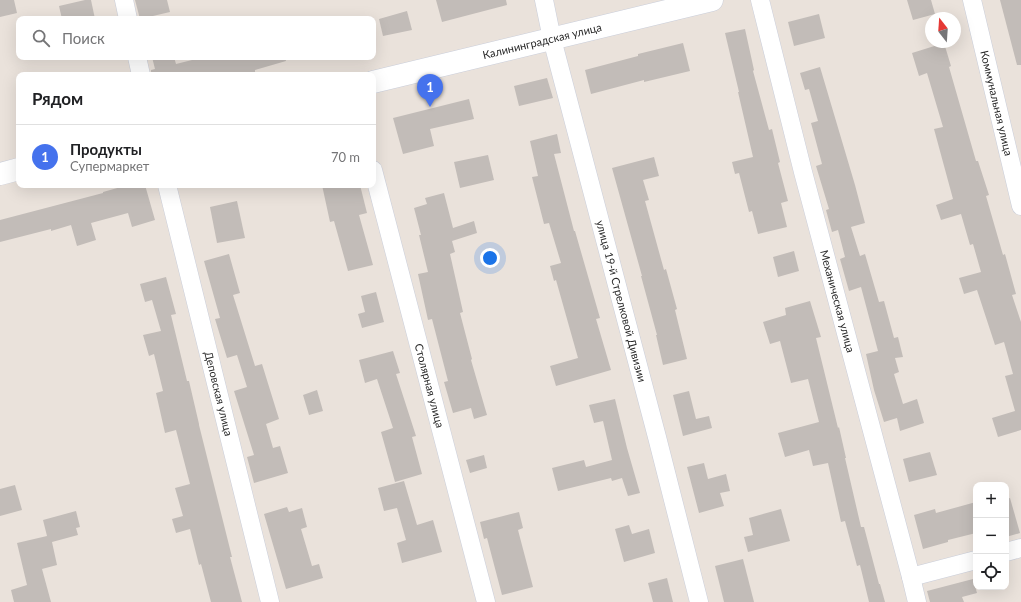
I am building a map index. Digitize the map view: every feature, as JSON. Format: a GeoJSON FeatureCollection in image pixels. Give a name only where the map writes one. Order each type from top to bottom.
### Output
{"type":"FeatureCollection","features":[{"type":"Feature","properties":{"kind":"main road","name":"Калининградская улица"},"geometry":{"type":"LineString","coordinates":[[376,81],[712,0]]}},
{"type":"Feature","properties":{"kind":"main road"},"geometry":{"type":"LineString","coordinates":[[0,174],[16,170]]}},
{"type":"Feature","properties":{"kind":"street"},"geometry":{"type":"LineString","coordinates":[[124,0],[127,16]]}},
{"type":"Feature","properties":{"kind":"street","name":"улица 19-й Стрелковой Дивизии"},"geometry":{"type":"LineString","coordinates":[[544,0],[552,38],[699,602]]}},
{"type":"Feature","properties":{"kind":"street","name":"Механическая улица"},"geometry":{"type":"LineString","coordinates":[[760,0],[802,172],[917,602]]}},
{"type":"Feature","properties":{"kind":"street","name":"Коммунальная улица"},"geometry":{"type":"LineString","coordinates":[[972,0],[1021,206]]}},
{"type":"Feature","properties":{"kind":"street"},"geometry":{"type":"LineString","coordinates":[[138,60],[140,72]]}},
{"type":"Feature","properties":{"kind":"street","name":"Столярная улица"},"geometry":{"type":"LineString","coordinates":[[376,181],[486,602]]}},
{"type":"Feature","properties":{"kind":"street","name":"Деповская улица"},"geometry":{"type":"LineString","coordinates":[[168,188],[270,602]]}},
{"type":"Feature","properties":{"kind":"street"},"geometry":{"type":"LineString","coordinates":[[1009,551],[1021,548]]}},
{"type":"Feature","properties":{"kind":"street"},"geometry":{"type":"LineString","coordinates":[[911,577],[973,561]]}},
{"type":"Feature","properties":{"kind":"building"},"geometry":{"type":"Polygon","coordinates":[[[0,0],[14,0],[17,13],[0,17],[0,0]]]}},
{"type":"Feature","properties":{"kind":"building"},"geometry":{"type":"Polygon","coordinates":[[[91,0],[94,16],[61,16],[59,6],[91,0]]]}},
{"type":"Feature","properties":{"kind":"building"},"geometry":{"type":"Polygon","coordinates":[[[135,0],[167,0],[170,12],[153,16],[139,16],[135,0]]]}},
{"type":"Feature","properties":{"kind":"building"},"geometry":{"type":"Polygon","coordinates":[[[436,0],[506,0],[507,5],[442,22],[436,0]]]}},
{"type":"Feature","properties":{"kind":"building"},"geometry":{"type":"Polygon","coordinates":[[[907,0],[931,0],[934,12],[925,12],[925,17],[913,20],[907,0]]]}},
{"type":"Feature","properties":{"kind":"building"},"geometry":{"type":"Polygon","coordinates":[[[1000,0],[1021,0],[1021,65],[1017,65],[1000,0]]]}},
{"type":"Feature","properties":{"kind":"building"},"geometry":{"type":"Polygon","coordinates":[[[407,11],[412,30],[383,36],[379,19],[407,11]]]}},
{"type":"Feature","properties":{"kind":"building"},"geometry":{"type":"Polygon","coordinates":[[[819,14],[825,38],[794,46],[788,22],[819,14]]]}},
{"type":"Feature","properties":{"kind":"building"},"geometry":{"type":"Polygon","coordinates":[[[745,29],[753,71],[769,130],[772,129],[780,162],[778,163],[788,201],[781,203],[787,227],[758,234],[752,211],[749,212],[739,173],[735,174],[732,162],[753,157],[725,33],[745,29]]]}},
{"type":"Feature","properties":{"kind":"building"},"geometry":{"type":"Polygon","coordinates":[[[683,43],[690,71],[644,82],[644,80],[591,94],[585,70],[638,56],[638,54],[683,43]]]}},
{"type":"Feature","properties":{"kind":"building"},"geometry":{"type":"Polygon","coordinates":[[[928,48],[946,48],[951,66],[949,67],[976,161],[978,161],[989,195],[986,196],[1016,294],[1012,295],[1021,322],[1021,430],[998,437],[992,418],[1015,411],[1005,376],[1013,374],[1004,342],[995,345],[977,290],[964,294],[959,278],[981,272],[973,244],[970,245],[961,214],[941,220],[936,205],[953,199],[934,129],[943,127],[927,73],[919,76],[912,53],[928,48]]]}},
{"type":"Feature","properties":{"kind":"building"},"geometry":{"type":"Polygon","coordinates":[[[153,60],[175,60],[176,64],[192,60],[286,61],[255,70],[255,72],[151,72],[151,70],[155,69],[153,60]]]}},
{"type":"Feature","properties":{"kind":"building"},"geometry":{"type":"Polygon","coordinates":[[[820,67],[865,223],[851,227],[860,256],[865,254],[879,302],[884,301],[894,338],[898,337],[903,357],[895,358],[899,372],[894,374],[903,404],[917,399],[924,423],[900,431],[897,418],[884,422],[874,390],[866,354],[878,351],[861,287],[849,291],[840,259],[845,257],[838,230],[832,232],[826,210],[829,209],[816,166],[822,164],[811,123],[818,121],[809,89],[805,90],[800,73],[820,67]]]}},
{"type":"Feature","properties":{"kind":"building"},"geometry":{"type":"Polygon","coordinates":[[[547,78],[553,98],[519,106],[514,86],[547,78]]]}},
{"type":"Feature","properties":{"kind":"building"},"geometry":{"type":"Polygon","coordinates":[[[469,99],[474,119],[430,129],[434,146],[403,154],[393,118],[469,99]]]}},
{"type":"Feature","properties":{"kind":"building"},"geometry":{"type":"Polygon","coordinates":[[[557,134],[561,153],[554,154],[574,231],[600,318],[596,319],[611,370],[556,386],[550,366],[578,358],[556,280],[554,281],[550,266],[561,263],[549,223],[544,224],[532,177],[538,176],[530,141],[557,134]]]}},
{"type":"Feature","properties":{"kind":"building"},"geometry":{"type":"Polygon","coordinates":[[[488,155],[494,180],[460,188],[454,162],[488,155]]]}},
{"type":"Feature","properties":{"kind":"building"},"geometry":{"type":"Polygon","coordinates":[[[654,157],[659,176],[643,180],[649,200],[645,201],[664,270],[666,269],[677,309],[675,310],[687,359],[663,365],[642,276],[612,168],[654,157]]]}},
{"type":"Feature","properties":{"kind":"building"},"geometry":{"type":"Polygon","coordinates":[[[117,188],[146,188],[155,220],[132,227],[128,213],[91,223],[96,240],[77,246],[71,225],[0,242],[0,220],[117,188]]]}},
{"type":"Feature","properties":{"kind":"building"},"geometry":{"type":"Polygon","coordinates":[[[323,188],[361,188],[367,213],[359,215],[373,265],[348,271],[334,221],[330,222],[323,188]]]}},
{"type":"Feature","properties":{"kind":"building"},"geometry":{"type":"Polygon","coordinates":[[[444,193],[453,228],[474,221],[477,233],[452,241],[455,252],[450,254],[463,312],[460,313],[472,359],[471,360],[487,415],[474,419],[471,408],[453,413],[444,382],[448,381],[432,319],[428,320],[418,274],[428,272],[414,208],[427,204],[425,198],[444,193]]]}},
{"type":"Feature","properties":{"kind":"building"},"geometry":{"type":"Polygon","coordinates":[[[237,201],[245,238],[217,243],[210,207],[237,201]]]}},
{"type":"Feature","properties":{"kind":"building"},"geometry":{"type":"Polygon","coordinates":[[[794,251],[799,271],[778,277],[773,257],[794,251]]]}},
{"type":"Feature","properties":{"kind":"building"},"geometry":{"type":"Polygon","coordinates":[[[229,254],[240,293],[233,295],[255,366],[262,364],[279,419],[266,424],[273,448],[280,446],[288,473],[254,483],[247,457],[254,455],[234,391],[247,387],[237,355],[227,358],[215,319],[220,318],[204,261],[229,254]]]}},
{"type":"Feature","properties":{"kind":"building"},"geometry":{"type":"Polygon","coordinates":[[[166,277],[176,314],[171,315],[187,381],[189,381],[242,602],[211,602],[201,564],[199,565],[190,529],[176,533],[172,519],[183,516],[175,488],[190,484],[176,430],[165,433],[156,393],[163,391],[154,354],[149,356],[143,335],[161,331],[152,300],[145,302],[140,284],[166,277]]]}},
{"type":"Feature","properties":{"kind":"building"},"geometry":{"type":"Polygon","coordinates":[[[376,292],[384,322],[362,328],[358,314],[365,312],[361,296],[376,292]]]}},
{"type":"Feature","properties":{"kind":"building"},"geometry":{"type":"Polygon","coordinates":[[[810,301],[821,337],[816,338],[838,428],[839,427],[861,527],[864,527],[885,602],[869,602],[860,565],[857,566],[845,521],[841,522],[828,463],[813,466],[809,450],[785,457],[778,433],[819,422],[808,379],[791,383],[780,341],[770,344],[763,322],[786,315],[785,308],[810,301]]]}},
{"type":"Feature","properties":{"kind":"building"},"geometry":{"type":"Polygon","coordinates":[[[393,351],[400,373],[396,374],[416,436],[412,437],[422,474],[395,482],[381,432],[393,428],[377,379],[365,383],[359,360],[393,351]]]}},
{"type":"Feature","properties":{"kind":"building"},"geometry":{"type":"Polygon","coordinates":[[[317,390],[323,411],[309,415],[303,395],[317,390]]]}},
{"type":"Feature","properties":{"kind":"building"},"geometry":{"type":"Polygon","coordinates":[[[689,391],[696,419],[709,416],[712,428],[683,436],[673,395],[689,391]]]}},
{"type":"Feature","properties":{"kind":"building"},"geometry":{"type":"Polygon","coordinates":[[[615,399],[640,493],[628,496],[622,478],[612,481],[611,478],[558,491],[552,468],[584,460],[586,467],[612,460],[603,421],[594,423],[589,405],[615,399]]]}},
{"type":"Feature","properties":{"kind":"building"},"geometry":{"type":"Polygon","coordinates":[[[930,452],[937,475],[909,482],[903,459],[930,452]]]}},
{"type":"Feature","properties":{"kind":"building"},"geometry":{"type":"Polygon","coordinates":[[[484,455],[487,468],[470,473],[466,460],[484,455]]]}},
{"type":"Feature","properties":{"kind":"building"},"geometry":{"type":"Polygon","coordinates":[[[704,463],[708,479],[726,474],[730,491],[720,493],[724,506],[699,513],[687,467],[704,463]]]}},
{"type":"Feature","properties":{"kind":"building"},"geometry":{"type":"Polygon","coordinates":[[[404,481],[417,525],[433,520],[442,552],[402,563],[397,543],[406,540],[397,508],[384,511],[378,488],[404,481]]]}},
{"type":"Feature","properties":{"kind":"building"},"geometry":{"type":"Polygon","coordinates":[[[15,485],[22,510],[0,516],[0,489],[15,485]]]}},
{"type":"Feature","properties":{"kind":"building"},"geometry":{"type":"Polygon","coordinates":[[[1009,498],[1020,533],[1009,536],[1009,518],[1009,498]]]}},
{"type":"Feature","properties":{"kind":"building"},"geometry":{"type":"Polygon","coordinates":[[[973,503],[973,534],[948,540],[948,542],[923,549],[914,515],[935,509],[936,513],[973,503]]]}},
{"type":"Feature","properties":{"kind":"building"},"geometry":{"type":"Polygon","coordinates":[[[287,507],[289,512],[302,508],[307,527],[301,529],[312,566],[319,564],[323,578],[286,589],[264,514],[287,507]]]}},
{"type":"Feature","properties":{"kind":"building"},"geometry":{"type":"Polygon","coordinates":[[[781,509],[790,541],[748,552],[744,537],[753,535],[749,518],[781,509]]]}},
{"type":"Feature","properties":{"kind":"building"},"geometry":{"type":"Polygon","coordinates":[[[76,511],[80,527],[76,528],[78,535],[52,542],[57,565],[42,569],[51,602],[14,602],[11,590],[27,585],[17,543],[47,536],[43,520],[76,511]]]}},
{"type":"Feature","properties":{"kind":"building"},"geometry":{"type":"Polygon","coordinates":[[[519,512],[523,528],[518,530],[533,587],[502,595],[487,538],[484,539],[480,522],[519,512]]]}},
{"type":"Feature","properties":{"kind":"building"},"geometry":{"type":"Polygon","coordinates":[[[629,525],[632,534],[649,529],[655,553],[624,562],[615,529],[629,525]]]}},
{"type":"Feature","properties":{"kind":"building"},"geometry":{"type":"Polygon","coordinates":[[[743,559],[754,602],[724,602],[715,566],[743,559]]]}},
{"type":"Feature","properties":{"kind":"building"},"geometry":{"type":"Polygon","coordinates":[[[667,578],[673,602],[653,602],[648,583],[667,578]]]}},
{"type":"Feature","properties":{"kind":"building"},"geometry":{"type":"Polygon","coordinates":[[[973,579],[973,590],[976,590],[977,593],[962,597],[964,602],[930,602],[927,591],[973,579]]]}},
{"type":"Feature","properties":{"kind":"place","name":"Продукты"},"geometry":{"type":"Point","coordinates":[430,107]}}]}
